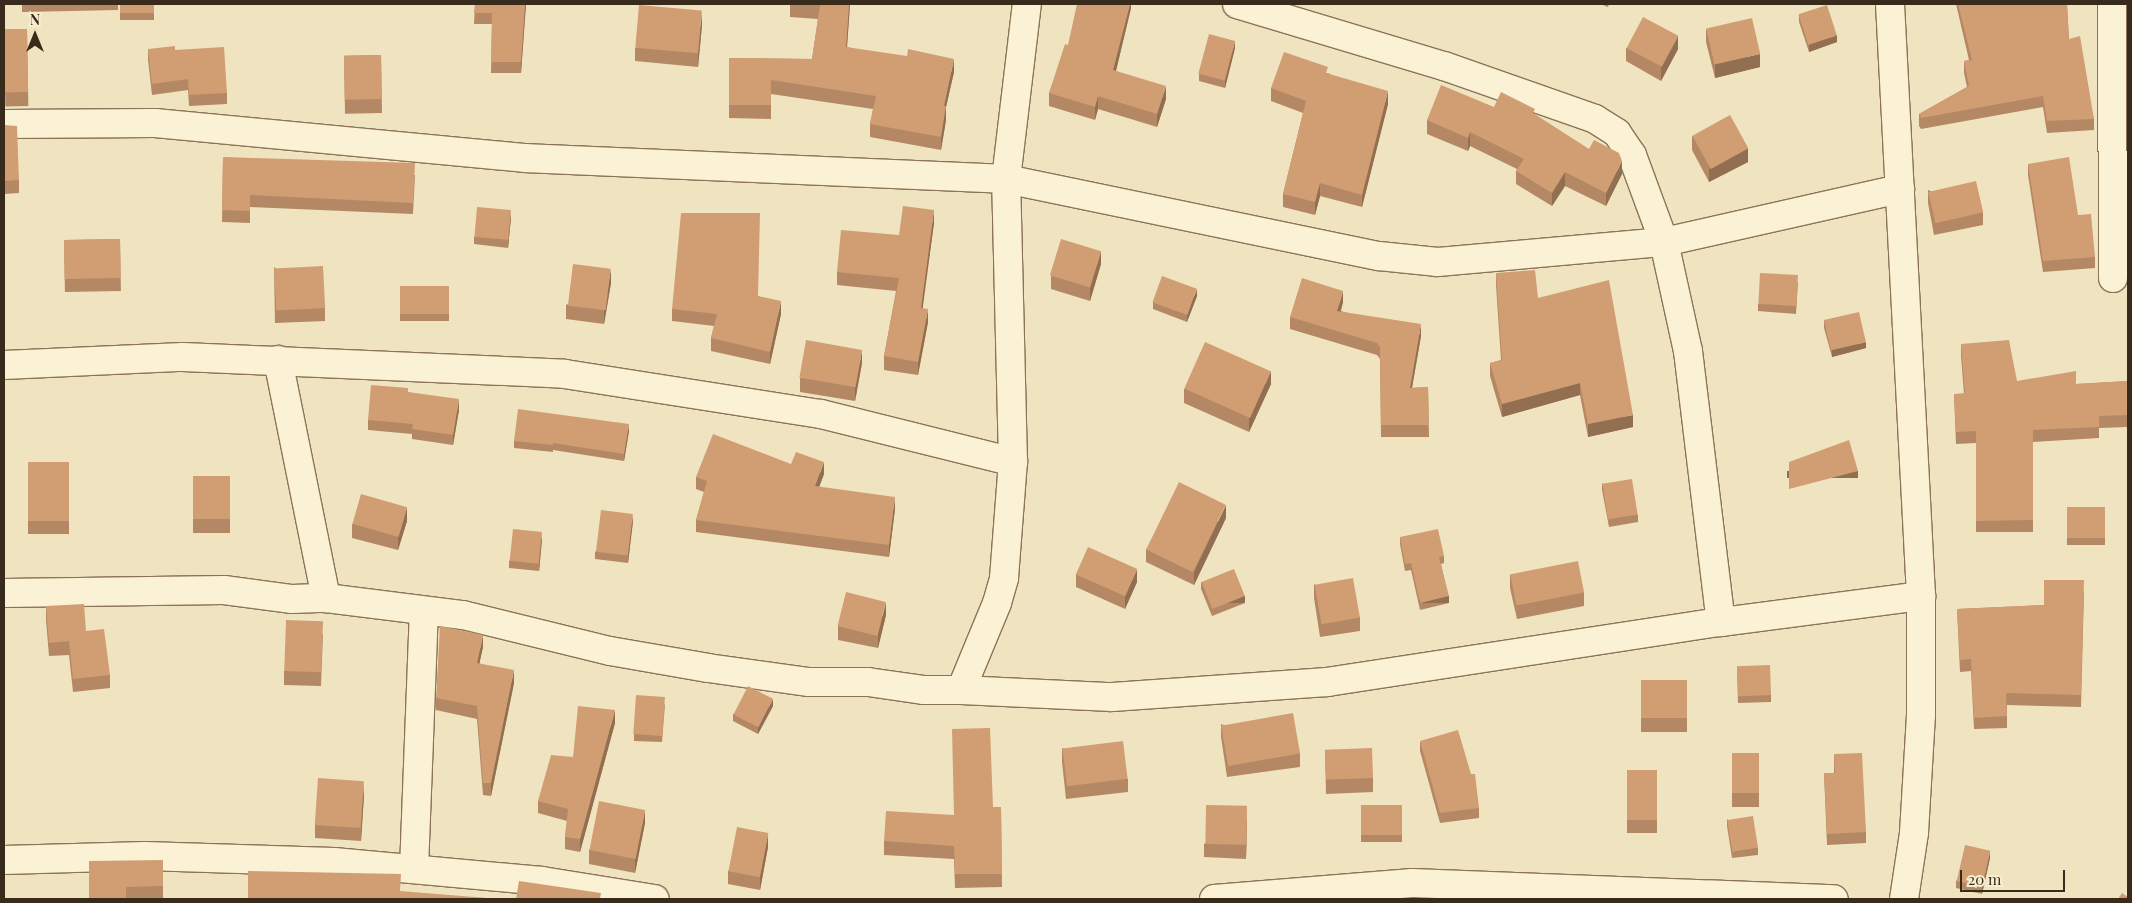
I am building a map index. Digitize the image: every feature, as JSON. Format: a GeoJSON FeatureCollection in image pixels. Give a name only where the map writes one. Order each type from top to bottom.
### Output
{"type":"FeatureCollection","features":[{"type":"Feature","properties":{"kind":"street"},"geometry":{"type":"LineString","coordinates":[[961,690],[997,603],[1004,578],[1013,462],[1006,179],[1027,4]]}},
{"type":"Feature","properties":{"kind":"street"},"geometry":{"type":"LineString","coordinates":[[1237,4],[1444,66],[1595,119],[1617,133],[1632,155],[1664,242],[1688,351],[1721,622]]}},
{"type":"Feature","properties":{"kind":"street"},"geometry":{"type":"LineString","coordinates":[[1890,4],[1921,596],[1921,715],[1914,833],[1904,899]]}},
{"type":"Feature","properties":{"kind":"street"},"geometry":{"type":"LineString","coordinates":[[2112,4],[2113,278]]}},
{"type":"Feature","properties":{"kind":"street"},"geometry":{"type":"LineString","coordinates":[[4,124],[155,123],[526,158],[1006,179],[1407,260],[1438,262],[1664,242],[1900,189]]}},
{"type":"Feature","properties":{"kind":"street"},"geometry":{"type":"LineString","coordinates":[[4,365],[184,357],[565,374],[821,414],[1013,462]]}},
{"type":"Feature","properties":{"kind":"street"},"geometry":{"type":"LineString","coordinates":[[278,360],[326,598]]}},
{"type":"Feature","properties":{"kind":"street"},"geometry":{"type":"LineString","coordinates":[[4,593],[224,590],[292,599],[326,598],[424,612],[463,615],[610,651],[708,668],[809,682],[868,682],[924,690],[1112,697],[1327,682],[1721,622],[1921,596]]}},
{"type":"Feature","properties":{"kind":"street"},"geometry":{"type":"LineString","coordinates":[[414,870],[424,612]]}},
{"type":"Feature","properties":{"kind":"street"},"geometry":{"type":"LineString","coordinates":[[4,860],[145,856],[334,862],[542,880],[655,899]]}},
{"type":"Feature","properties":{"kind":"street"},"geometry":{"type":"LineString","coordinates":[[1214,899],[1412,883],[1834,899]]}},
{"type":"Feature","properties":{"kind":"building"},"geometry":{"type":"Polygon","coordinates":[[[120,4],[154,4],[154,13],[120,13],[120,4]]]}},
{"type":"Feature","properties":{"kind":"building"},"geometry":{"type":"Polygon","coordinates":[[[475,4],[525,4],[521,62],[491,62],[492,13],[474,13],[475,4]]]}},
{"type":"Feature","properties":{"kind":"building"},"geometry":{"type":"Polygon","coordinates":[[[798,4],[849,4],[846,47],[907,56],[908,49],[954,59],[944,106],[946,106],[941,137],[870,124],[876,96],[771,80],[771,105],[729,105],[729,58],[812,59],[820,5],[798,4]]]}},
{"type":"Feature","properties":{"kind":"building"},"geometry":{"type":"Polygon","coordinates":[[[1077,4],[1130,4],[1113,70],[1166,86],[1157,114],[1098,96],[1095,107],[1049,93],[1065,44],[1068,45],[1077,4]]]}},
{"type":"Feature","properties":{"kind":"building"},"geometry":{"type":"Polygon","coordinates":[[[1958,4],[2067,4],[2069,39],[2080,36],[2094,119],[2047,121],[2043,96],[1921,118],[1919,114],[1969,86],[1964,61],[1972,60],[1958,4]]]}},
{"type":"Feature","properties":{"kind":"building"},"geometry":{"type":"Polygon","coordinates":[[[639,5],[702,10],[698,53],[635,48],[639,5]]]}},
{"type":"Feature","properties":{"kind":"building"},"geometry":{"type":"Polygon","coordinates":[[[1827,5],[1837,35],[1808,45],[1798,14],[1827,5]]]}},
{"type":"Feature","properties":{"kind":"building"},"geometry":{"type":"Polygon","coordinates":[[[1643,17],[1678,36],[1662,67],[1627,48],[1643,17]]]}},
{"type":"Feature","properties":{"kind":"building"},"geometry":{"type":"Polygon","coordinates":[[[1752,18],[1760,54],[1715,65],[1706,29],[1752,18]]]}},
{"type":"Feature","properties":{"kind":"building"},"geometry":{"type":"Polygon","coordinates":[[[4,29],[27,29],[28,92],[5,92],[4,29]]]}},
{"type":"Feature","properties":{"kind":"building"},"geometry":{"type":"Polygon","coordinates":[[[1209,34],[1235,41],[1224,81],[1198,74],[1209,34]]]}},
{"type":"Feature","properties":{"kind":"building"},"geometry":{"type":"Polygon","coordinates":[[[175,46],[175,50],[224,47],[227,93],[189,95],[188,79],[152,84],[148,49],[175,46]]]}},
{"type":"Feature","properties":{"kind":"building"},"geometry":{"type":"Polygon","coordinates":[[[1284,52],[1328,67],[1326,73],[1388,91],[1362,195],[1320,183],[1315,202],[1283,194],[1306,101],[1271,88],[1284,52]]]}},
{"type":"Feature","properties":{"kind":"building"},"geometry":{"type":"Polygon","coordinates":[[[381,55],[382,99],[345,100],[344,56],[381,55]]]}},
{"type":"Feature","properties":{"kind":"building"},"geometry":{"type":"Polygon","coordinates":[[[1441,85],[1494,107],[1501,92],[1535,109],[1533,113],[1589,149],[1594,140],[1619,153],[1622,161],[1606,193],[1565,172],[1552,193],[1516,171],[1524,159],[1470,132],[1468,138],[1427,120],[1441,85]]]}},
{"type":"Feature","properties":{"kind":"building"},"geometry":{"type":"Polygon","coordinates":[[[1730,115],[1748,148],[1711,169],[1692,136],[1730,115]]]}},
{"type":"Feature","properties":{"kind":"building"},"geometry":{"type":"Polygon","coordinates":[[[4,125],[17,126],[19,180],[4,181],[4,125]]]}},
{"type":"Feature","properties":{"kind":"building"},"geometry":{"type":"Polygon","coordinates":[[[223,157],[415,163],[413,203],[250,195],[250,211],[222,210],[223,157]]]}},
{"type":"Feature","properties":{"kind":"building"},"geometry":{"type":"Polygon","coordinates":[[[2069,157],[2078,215],[2091,214],[2095,257],[2043,261],[2028,164],[2069,157]]]}},
{"type":"Feature","properties":{"kind":"building"},"geometry":{"type":"Polygon","coordinates":[[[1976,181],[1983,212],[1935,223],[1928,192],[1976,181]]]}},
{"type":"Feature","properties":{"kind":"building"},"geometry":{"type":"Polygon","coordinates":[[[903,206],[934,210],[921,308],[928,309],[918,362],[884,356],[899,278],[837,272],[841,230],[899,235],[903,206]]]}},
{"type":"Feature","properties":{"kind":"building"},"geometry":{"type":"Polygon","coordinates":[[[477,207],[511,210],[508,240],[474,237],[477,207]]]}},
{"type":"Feature","properties":{"kind":"building"},"geometry":{"type":"Polygon","coordinates":[[[681,213],[760,213],[758,296],[781,301],[770,352],[711,338],[717,314],[672,309],[681,213]]]}},
{"type":"Feature","properties":{"kind":"building"},"geometry":{"type":"Polygon","coordinates":[[[120,239],[121,278],[65,279],[64,240],[120,239]]]}},
{"type":"Feature","properties":{"kind":"building"},"geometry":{"type":"Polygon","coordinates":[[[1061,239],[1101,251],[1090,288],[1050,275],[1061,239]]]}},
{"type":"Feature","properties":{"kind":"building"},"geometry":{"type":"Polygon","coordinates":[[[573,264],[611,269],[606,310],[568,306],[573,264]]]}},
{"type":"Feature","properties":{"kind":"building"},"geometry":{"type":"Polygon","coordinates":[[[323,266],[325,308],[276,311],[274,269],[323,266]]]}},
{"type":"Feature","properties":{"kind":"building"},"geometry":{"type":"Polygon","coordinates":[[[1535,270],[1538,298],[1609,280],[1633,415],[1588,424],[1580,383],[1502,404],[1490,363],[1502,360],[1496,273],[1535,270]]]}},
{"type":"Feature","properties":{"kind":"building"},"geometry":{"type":"Polygon","coordinates":[[[1760,273],[1798,275],[1796,306],[1758,304],[1760,273]]]}},
{"type":"Feature","properties":{"kind":"building"},"geometry":{"type":"Polygon","coordinates":[[[1162,276],[1197,289],[1187,315],[1152,302],[1162,276]]]}},
{"type":"Feature","properties":{"kind":"building"},"geometry":{"type":"Polygon","coordinates":[[[1302,278],[1343,291],[1337,311],[1421,324],[1410,388],[1428,387],[1429,425],[1381,425],[1380,347],[1377,343],[1290,317],[1302,278]]]}},
{"type":"Feature","properties":{"kind":"building"},"geometry":{"type":"Polygon","coordinates":[[[400,286],[449,286],[449,314],[400,314],[400,286]]]}},
{"type":"Feature","properties":{"kind":"building"},"geometry":{"type":"Polygon","coordinates":[[[1859,312],[1866,342],[1831,350],[1824,320],[1859,312]]]}},
{"type":"Feature","properties":{"kind":"building"},"geometry":{"type":"Polygon","coordinates":[[[806,340],[862,350],[856,387],[799,377],[806,340]]]}},
{"type":"Feature","properties":{"kind":"building"},"geometry":{"type":"Polygon","coordinates":[[[2009,340],[2017,381],[2076,371],[2076,384],[2128,381],[2128,415],[2099,416],[2099,427],[2033,430],[2033,520],[1976,521],[1976,431],[1956,432],[1954,394],[1965,393],[1961,344],[2009,340]]]}},
{"type":"Feature","properties":{"kind":"building"},"geometry":{"type":"Polygon","coordinates":[[[1205,342],[1271,371],[1250,418],[1184,389],[1205,342]]]}},
{"type":"Feature","properties":{"kind":"building"},"geometry":{"type":"Polygon","coordinates":[[[371,385],[408,388],[408,392],[459,399],[453,435],[412,429],[413,424],[368,420],[371,385]]]}},
{"type":"Feature","properties":{"kind":"building"},"geometry":{"type":"Polygon","coordinates":[[[518,409],[629,424],[624,454],[553,443],[553,445],[514,441],[518,409]]]}},
{"type":"Feature","properties":{"kind":"building"},"geometry":{"type":"Polygon","coordinates":[[[713,434],[791,464],[796,452],[824,462],[815,486],[895,497],[889,545],[696,520],[707,481],[696,477],[713,434]]]}},
{"type":"Feature","properties":{"kind":"building"},"geometry":{"type":"Polygon","coordinates":[[[1849,440],[1858,471],[1789,489],[1789,462],[1849,440]]]}},
{"type":"Feature","properties":{"kind":"building"},"geometry":{"type":"Polygon","coordinates":[[[28,462],[69,462],[69,521],[28,521],[28,462]]]}},
{"type":"Feature","properties":{"kind":"building"},"geometry":{"type":"Polygon","coordinates":[[[193,476],[230,476],[230,519],[193,519],[193,476]]]}},
{"type":"Feature","properties":{"kind":"building"},"geometry":{"type":"Polygon","coordinates":[[[1632,479],[1638,515],[1608,519],[1602,484],[1632,479]]]}},
{"type":"Feature","properties":{"kind":"building"},"geometry":{"type":"Polygon","coordinates":[[[1179,482],[1226,505],[1193,572],[1146,549],[1179,482]]]}},
{"type":"Feature","properties":{"kind":"building"},"geometry":{"type":"Polygon","coordinates":[[[361,494],[407,507],[399,537],[352,524],[361,494]]]}},
{"type":"Feature","properties":{"kind":"building"},"geometry":{"type":"Polygon","coordinates":[[[2067,507],[2105,507],[2105,538],[2067,538],[2067,507]]]}},
{"type":"Feature","properties":{"kind":"building"},"geometry":{"type":"Polygon","coordinates":[[[601,510],[633,514],[628,556],[596,552],[601,510]]]}},
{"type":"Feature","properties":{"kind":"building"},"geometry":{"type":"Polygon","coordinates":[[[513,529],[542,532],[538,564],[510,561],[513,529]]]}},
{"type":"Feature","properties":{"kind":"building"},"geometry":{"type":"Polygon","coordinates":[[[1438,529],[1444,556],[1439,557],[1449,596],[1420,603],[1411,563],[1405,564],[1400,537],[1438,529]]]}},
{"type":"Feature","properties":{"kind":"building"},"geometry":{"type":"Polygon","coordinates":[[[1088,547],[1137,569],[1125,596],[1076,574],[1088,547]]]}},
{"type":"Feature","properties":{"kind":"building"},"geometry":{"type":"Polygon","coordinates":[[[1578,561],[1584,592],[1516,606],[1510,574],[1578,561]]]}},
{"type":"Feature","properties":{"kind":"building"},"geometry":{"type":"Polygon","coordinates":[[[1234,569],[1245,596],[1212,609],[1202,582],[1234,569]]]}},
{"type":"Feature","properties":{"kind":"building"},"geometry":{"type":"Polygon","coordinates":[[[1353,578],[1360,617],[1322,624],[1315,585],[1353,578]]]}},
{"type":"Feature","properties":{"kind":"building"},"geometry":{"type":"Polygon","coordinates":[[[2044,580],[2084,580],[2081,695],[2006,693],[2007,716],[1974,718],[1971,659],[1960,660],[1957,609],[2044,605],[2044,580]]]}},
{"type":"Feature","properties":{"kind":"building"},"geometry":{"type":"Polygon","coordinates":[[[846,592],[886,602],[877,636],[838,626],[846,592]]]}},
{"type":"Feature","properties":{"kind":"building"},"geometry":{"type":"Polygon","coordinates":[[[84,604],[86,631],[104,629],[110,675],[73,679],[69,641],[49,643],[46,606],[84,604]]]}},
{"type":"Feature","properties":{"kind":"building"},"geometry":{"type":"Polygon","coordinates":[[[286,620],[323,621],[321,672],[284,671],[286,620]]]}},
{"type":"Feature","properties":{"kind":"building"},"geometry":{"type":"Polygon","coordinates":[[[440,626],[483,635],[477,663],[514,670],[491,783],[483,783],[477,706],[436,698],[440,626]]]}},
{"type":"Feature","properties":{"kind":"building"},"geometry":{"type":"Polygon","coordinates":[[[1770,665],[1771,695],[1738,696],[1737,666],[1770,665]]]}},
{"type":"Feature","properties":{"kind":"building"},"geometry":{"type":"Polygon","coordinates":[[[1641,680],[1687,680],[1687,718],[1641,718],[1641,680]]]}},
{"type":"Feature","properties":{"kind":"building"},"geometry":{"type":"Polygon","coordinates":[[[748,686],[773,699],[758,727],[733,715],[748,686]]]}},
{"type":"Feature","properties":{"kind":"building"},"geometry":{"type":"Polygon","coordinates":[[[636,695],[665,697],[662,736],[633,734],[636,695]]]}},
{"type":"Feature","properties":{"kind":"building"},"geometry":{"type":"Polygon","coordinates":[[[578,706],[615,710],[580,839],[565,837],[568,809],[538,801],[551,755],[573,757],[578,706]]]}},
{"type":"Feature","properties":{"kind":"building"},"geometry":{"type":"Polygon","coordinates":[[[1293,713],[1300,753],[1228,766],[1221,726],[1293,713]]]}},
{"type":"Feature","properties":{"kind":"building"},"geometry":{"type":"Polygon","coordinates":[[[990,728],[993,807],[1001,807],[1002,874],[955,874],[954,846],[884,841],[886,811],[954,815],[952,729],[990,728]]]}},
{"type":"Feature","properties":{"kind":"building"},"geometry":{"type":"Polygon","coordinates":[[[1458,730],[1471,774],[1475,774],[1479,808],[1440,813],[1420,741],[1458,730]]]}},
{"type":"Feature","properties":{"kind":"building"},"geometry":{"type":"Polygon","coordinates":[[[1123,741],[1128,779],[1067,786],[1062,748],[1123,741]]]}},
{"type":"Feature","properties":{"kind":"building"},"geometry":{"type":"Polygon","coordinates":[[[1372,748],[1373,778],[1326,780],[1325,750],[1372,748]]]}},
{"type":"Feature","properties":{"kind":"building"},"geometry":{"type":"Polygon","coordinates":[[[1732,753],[1759,753],[1759,793],[1732,793],[1732,753]]]}},
{"type":"Feature","properties":{"kind":"building"},"geometry":{"type":"Polygon","coordinates":[[[1862,753],[1866,832],[1827,834],[1824,773],[1835,773],[1834,754],[1862,753]]]}},
{"type":"Feature","properties":{"kind":"building"},"geometry":{"type":"Polygon","coordinates":[[[1627,770],[1657,770],[1657,820],[1627,820],[1627,770]]]}},
{"type":"Feature","properties":{"kind":"building"},"geometry":{"type":"Polygon","coordinates":[[[318,778],[364,781],[361,828],[315,825],[318,778]]]}},
{"type":"Feature","properties":{"kind":"building"},"geometry":{"type":"Polygon","coordinates":[[[599,801],[645,810],[636,859],[589,850],[599,801]]]}},
{"type":"Feature","properties":{"kind":"building"},"geometry":{"type":"Polygon","coordinates":[[[1206,805],[1247,806],[1246,845],[1205,844],[1206,805]]]}},
{"type":"Feature","properties":{"kind":"building"},"geometry":{"type":"Polygon","coordinates":[[[1361,805],[1402,805],[1402,835],[1361,835],[1361,805]]]}},
{"type":"Feature","properties":{"kind":"building"},"geometry":{"type":"Polygon","coordinates":[[[1753,816],[1758,848],[1732,852],[1727,820],[1753,816]]]}},
{"type":"Feature","properties":{"kind":"building"},"geometry":{"type":"Polygon","coordinates":[[[737,827],[768,833],[760,877],[728,871],[737,827]]]}},
{"type":"Feature","properties":{"kind":"building"},"geometry":{"type":"Polygon","coordinates":[[[1965,845],[1990,851],[1982,887],[1957,881],[1965,845]]]}},
{"type":"Feature","properties":{"kind":"building"},"geometry":{"type":"Polygon","coordinates":[[[163,860],[163,886],[126,887],[126,899],[89,899],[89,861],[163,860]]]}},
{"type":"Feature","properties":{"kind":"building"},"geometry":{"type":"Polygon","coordinates":[[[248,871],[401,874],[400,891],[487,899],[248,899],[248,871]]]}},
{"type":"Feature","properties":{"kind":"building"},"geometry":{"type":"Polygon","coordinates":[[[519,881],[601,893],[600,899],[516,899],[519,881]]]}},
{"type":"Feature","properties":{"kind":"building"},"geometry":{"type":"Polygon","coordinates":[[[2122,893],[2128,897],[2128,899],[2118,899],[2122,893]]]}}]}
